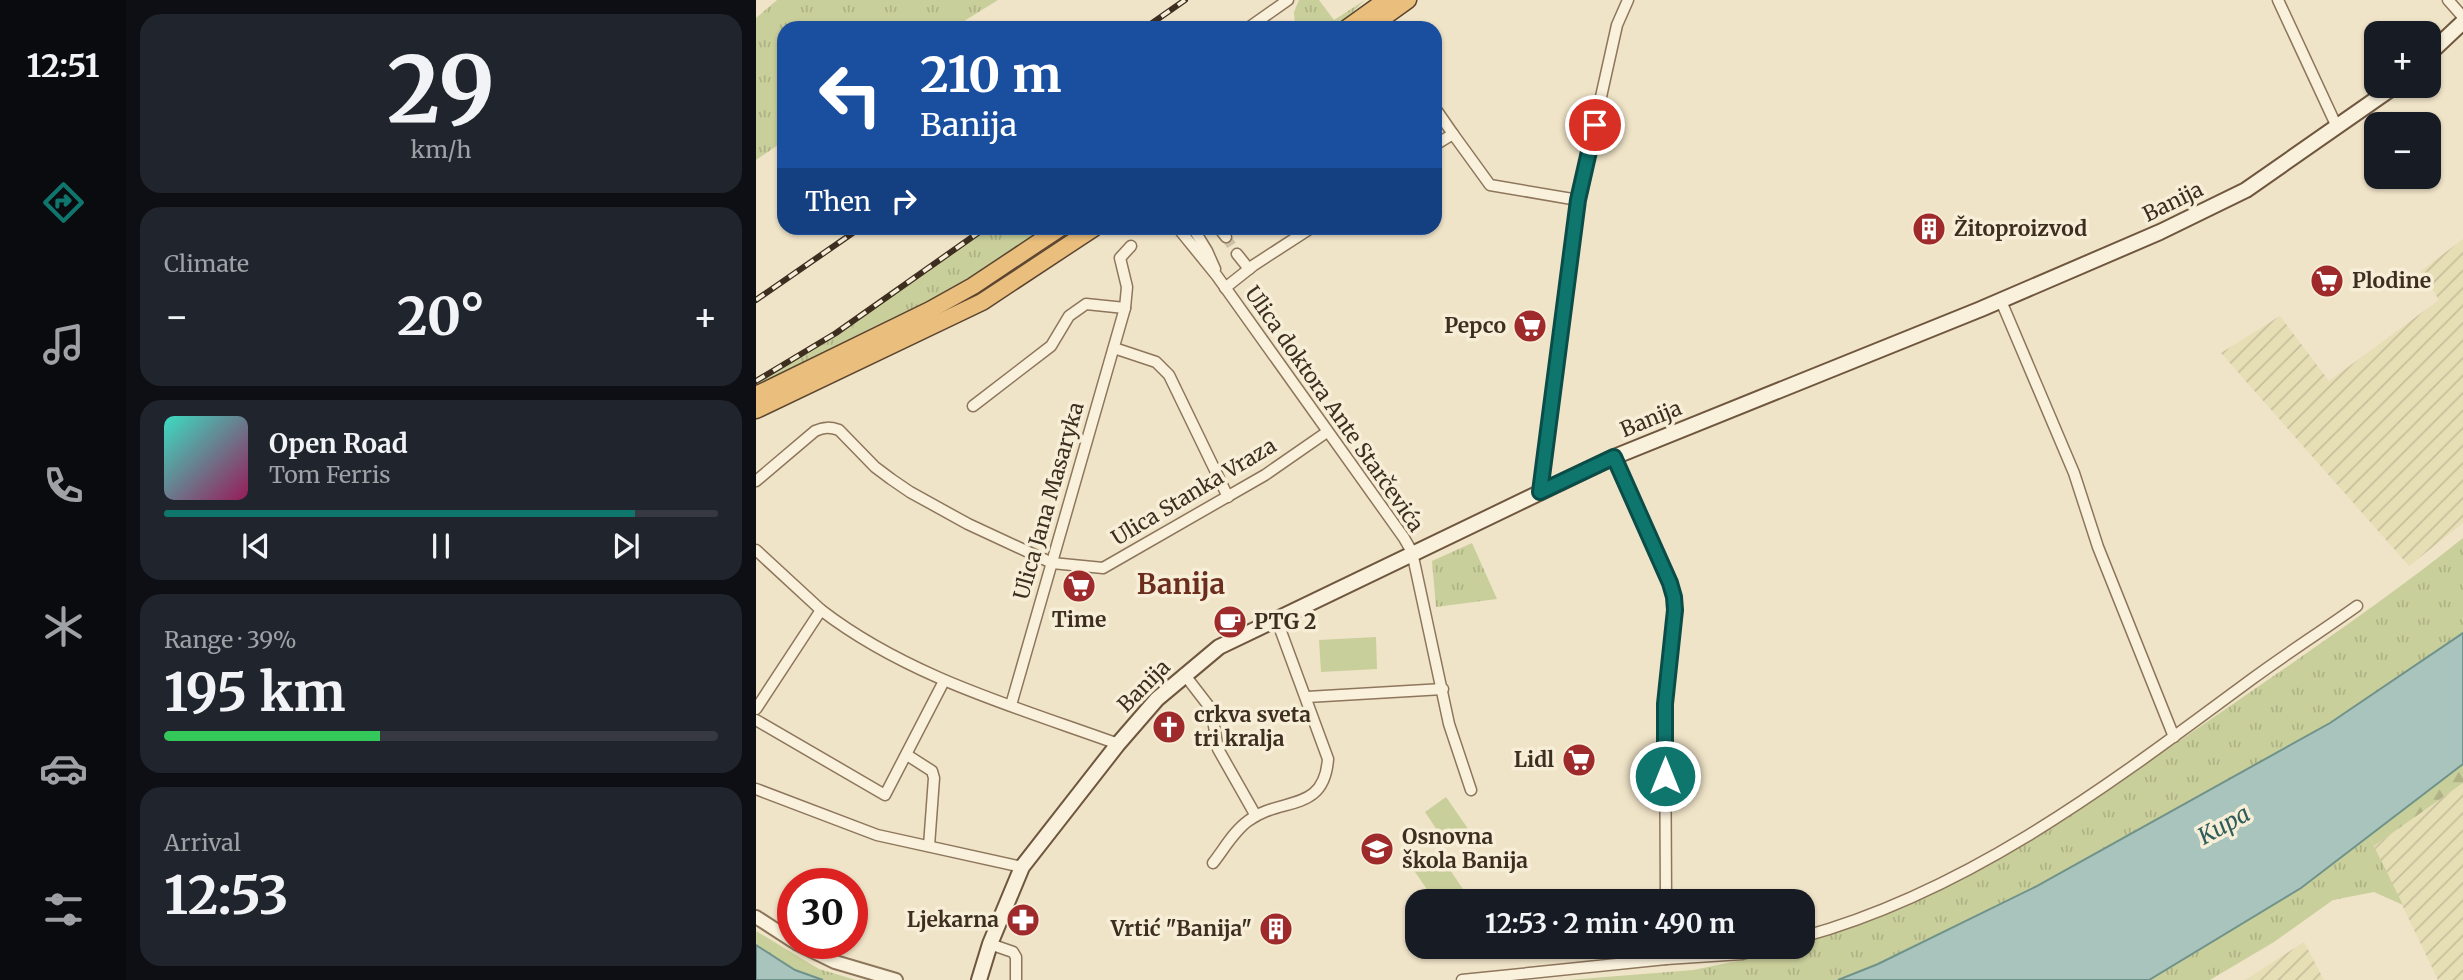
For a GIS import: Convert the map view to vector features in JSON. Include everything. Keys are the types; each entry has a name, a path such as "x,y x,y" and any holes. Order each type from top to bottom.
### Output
{"highway":[{"path":"1357,21 1386,0"},
{"path":"1379,21 1408,0"},
{"path":"756,396 930,310 1049,235"},
{"path":"756,410 982,302 1083,235"}],"main road":[{"path":"2441,43 2463,22"},
{"name":"Banija","path":"979,980 990,944 1022,867 1118,744 1157,699 1219,647 1614,457 2001,301 2160,232 2246,190 2378,98"}],"street":[{"path":"1258,21 1289,0"},
{"path":"1540,492 1578,200 1617,25 1628,0"},
{"path":"2278,0 2337,127"},
{"path":"2448,0 2463,17"},
{"path":"1442,118 1490,185 1578,200"},
{"path":"1442,141 1453,134"},
{"name":"Ulica doktora Ante Starčevića","path":"1184,235 1217,276 1412,552 1449,724 1471,790"},
{"name":"Ulica doktora Ante Starčevića","path":"1198,235 1208,251 1217,276"},
{"path":"1225,288 1300,235"},
{"name":"Ulica Jana Masaryka","path":"1011,705 1125,308 1126,287 1120,258 1131,246"},
{"path":"1237,254 1249,269"},
{"path":"2001,301 2074,473 2098,547 2174,737"},
{"path":"973,406 1051,346 1069,316 1086,304 1125,308"},
{"path":"1114,348 1156,362 1169,375 1228,497"},
{"name":"Ulica Stanka Vraza","path":"756,481 815,431 832,428 849,439 875,467 910,492 968,524 1052,563 1103,568 1265,475 1327,432"},
{"path":"1614,457 1674,597 1665,704 1666,889"},
{"path":"756,550 844,628 903,662 944,681 1118,744"},
{"path":"1815,933 1846,925 1959,875 2051,822 2357,606"},
{"path":"756,709 821,610"},
{"path":"1213,863 1243,825 1256,816 1310,797 1321,789 1327,775 1328,759 1276,618"},
{"path":"1184,674 1211,709 1218,749 1256,816"},
{"path":"756,720 886,794 944,681"},
{"path":"1307,697 1443,689"},
{"path":"907,755 932,771 934,778 929,846"},
{"path":"756,789 877,835 1022,867"},
{"path":"756,916 777,930"},
{"path":"990,944 1013,952 1016,957 1016,980"},
{"path":"829,959 896,980"},
{"path":"1462,980 1667,959"}],"shaded area":[{"path":"2463,239 2463,523 2409,566 2221,353 2280,316 2329,381 2439,300 2421,271"},
{"path":"2463,783 2463,980 2438,980 2374,846"},
{"path":"2304,942 2324,980 2245,980"}],"green space":[{"path":"777,0 998,0 964,21 777,21 777,146 756,160 756,18"},
{"path":"1299,0 1319,0 1334,20 1365,0 1343,21 1295,21 1294,12"},
{"path":"979,235 1039,235 943,295 756,388 756,383 859,321"},
{"path":"2463,538 2463,633 2330,723 2035,887 1878,964 1838,980 1568,980 1693,970 1746,959 1815,959 1815,939 1913,901 1965,875 2067,816 2402,585"},
{"path":"1472,543 1497,599 1436,607 1432,561"},
{"path":"1376,637 1377,669 1321,672 1319,640"},
{"path":"2463,764 2463,783 2374,846 2369,836"},
{"path":"1446,797 1471,833 1449,848 1425,812"},
{"path":"2369,836 2403,905 2374,892 2333,900 2274,942 2210,980 2149,980 2300,888"},
{"path":"1438,852 1463,889 1427,889 1413,869"},
{"path":"756,931 777,944 777,958 756,945"},
{"path":"778,959 802,959 819,969 856,980 823,980 795,970"}],"water":[{"name":"Kupa","path":"2463,633 2463,764 2301,888 2149,980 1838,980 1878,964 2035,887 2330,723"},
{"path":"756,945 795,970 823,980 756,980"}],"tunnel":[{"path":"1226,237 1237,254"}],"railway":[{"path":"1155,21 1185,0"},
{"path":"756,300 850,235"},
{"path":"756,381 836,333 975,235"}],"place":[{"name":"Žitoproizvod","path":"1929,229"},
{"name":"Plodine","path":"2327,281"},
{"name":"Pepco","path":"1530,326"},
{"name":"Time","path":"1079,586"},
{"name":"PTG 2","path":"1230,622"},
{"name":"crkva sveta tri kralja","path":"1169,727"},
{"name":"Lidl","path":"1579,760"},
{"name":"Osnovna škola Banija","path":"1377,849"},
{"name":"Ljekarna","path":"1023,920"},
{"name":"Vrtić \"Banija\"","path":"1276,929"}],"district":[{"name":"Banija","path":"1181,584"}],"route":[{"path":"1595,125 1578,200 1540,492 1614,457 1670,583 1675,610 1665,704 1665,776"}]}
